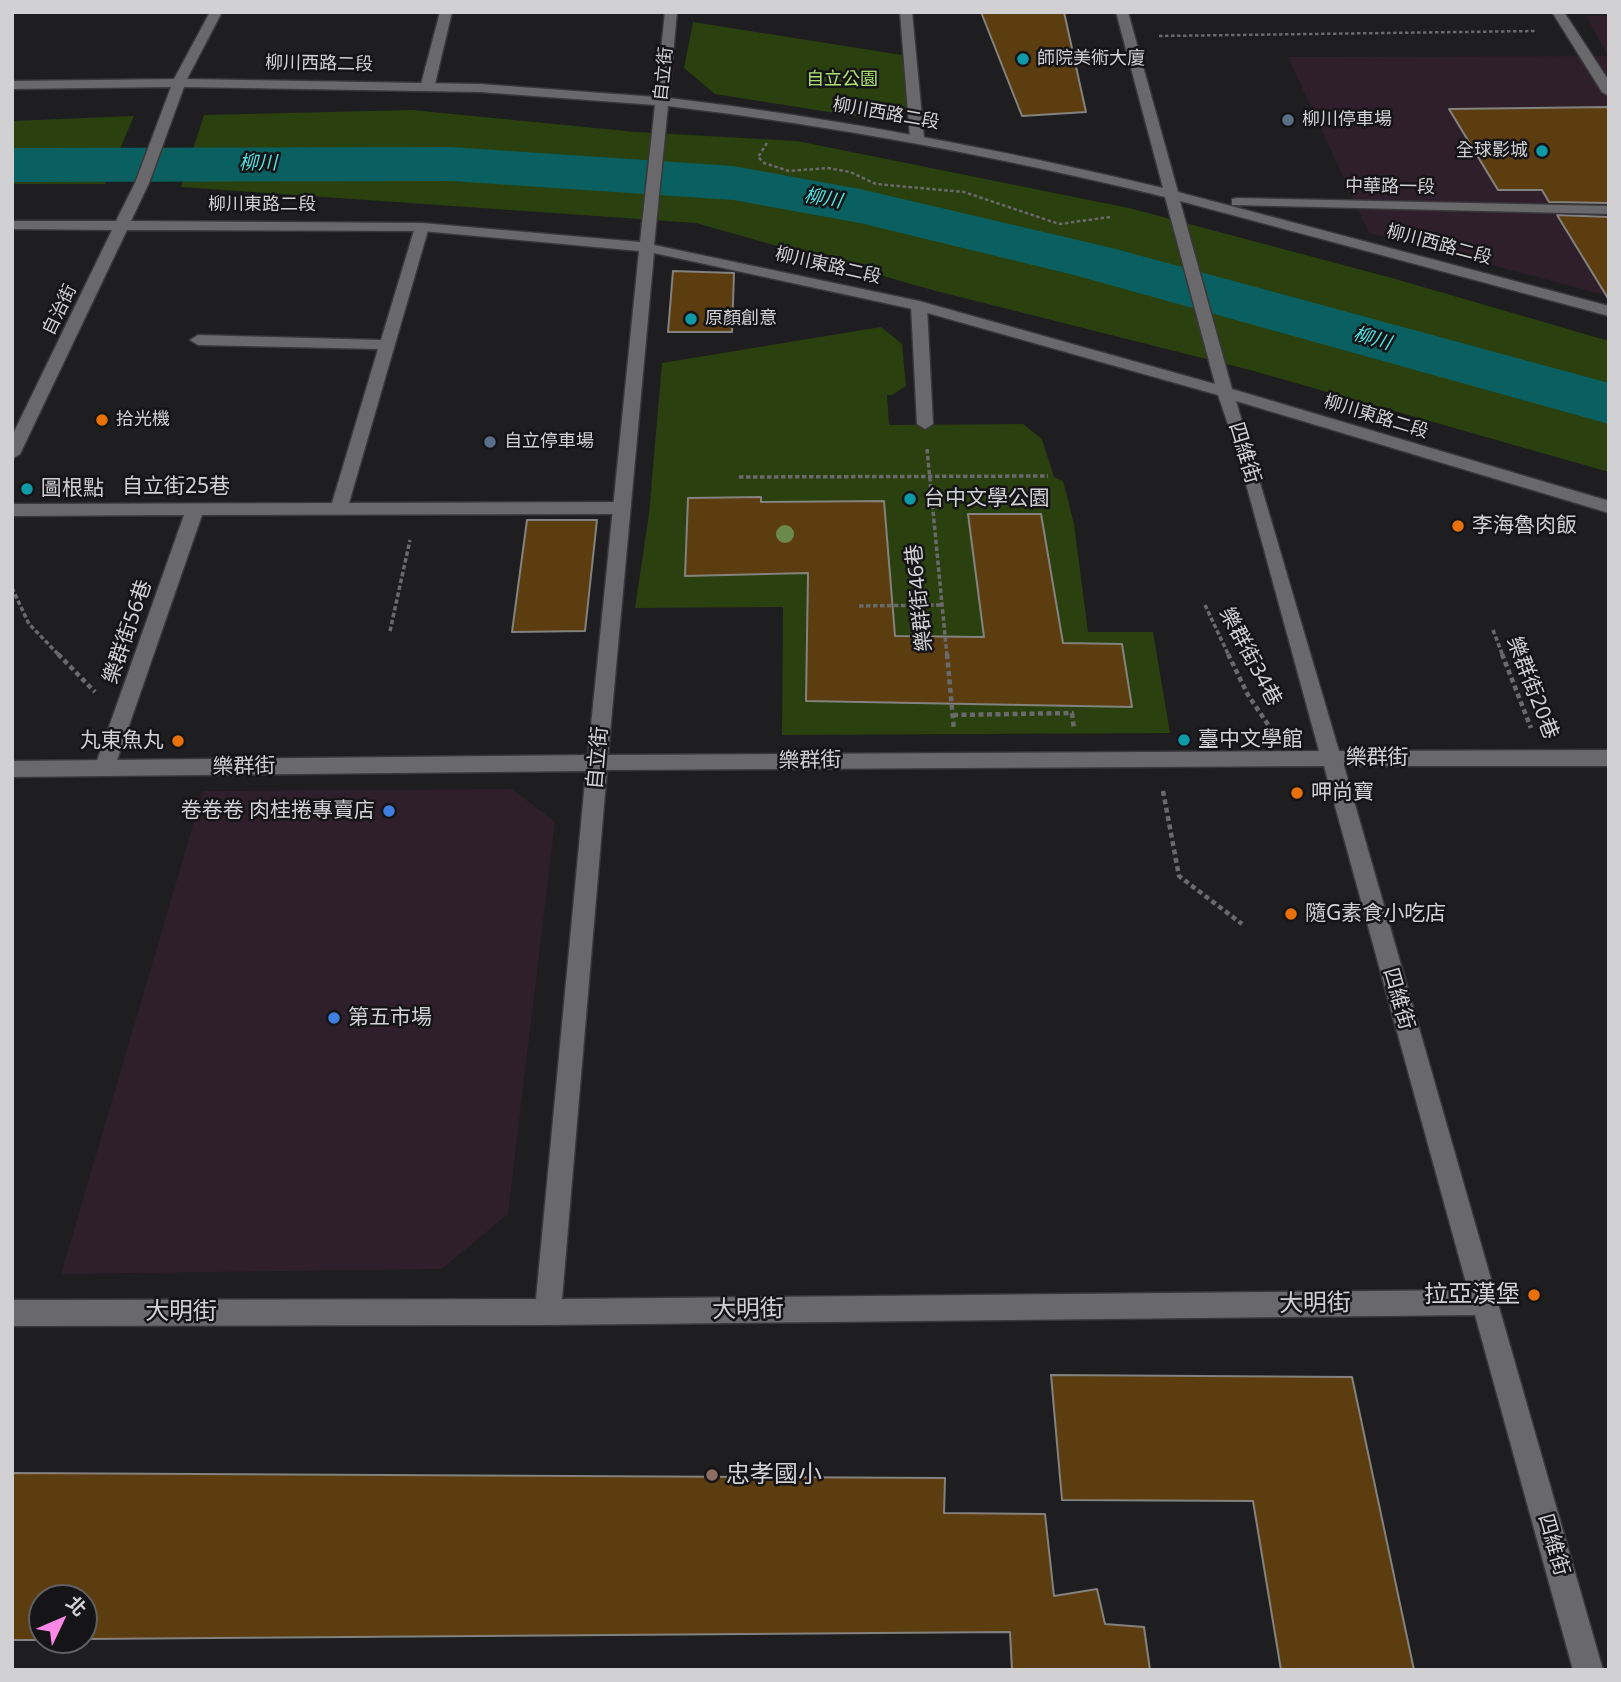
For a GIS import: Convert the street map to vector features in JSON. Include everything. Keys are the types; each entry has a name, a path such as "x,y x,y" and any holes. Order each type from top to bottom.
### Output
{"street":[{"path":"179,82 216,12"},
{"path":"428,84 446,12"},
{"name":"自立街","path":"548,1312 620,508 671,12"},
{"path":"906,12 917,138"},
{"path":"1122,12 1172,194"},
{"path":"1558,12 1607,86"},
{"name":"柳川西路二段","path":"12,85 179,82 428,84 661,101 917,138 1172,194 1609,311"},
{"name":"自治街","path":"12,454 142,183 179,82"},
{"name":"中華路一段","path":"1172,194 1274,204 1609,210"},
{"name":"四維街","path":"1172,194 1225,392 1245,451 1588,1670"},
{"name":"柳川東路二段","path":"12,225 422,227 645,247 919,306 1225,392 1609,507"},
{"path":"339,509 422,227"},
{"path":"919,306 925,424"},
{"path":"198,340 387,345"},
{"name":"自立街25巷","path":"12,510 620,508"},
{"name":"樂群街56巷","path":"104,769 195,509"},
{"name":"樂群街","path":"12,769 1078,758 1609,758"},
{"name":"大明街","path":"12,1312 548,1312 1485,1302"}],"path":[{"path":"1130,36 1570,31"},
{"path":"758,157 764,163 789,171 828,168 850,172 876,184 964,192 1059,224 1110,217"},
{"name":"樂群街46巷","path":"925,424 957,759"},
{"path":"739,477 1048,476"},
{"path":"390,631 416,509"},
{"path":"12,588 29,624 82,681 123,714"},
{"path":"859,606 942,605"},
{"name":"樂群街34巷","path":"1205,605 1248,695 1292,758"},
{"name":"樂群街20巷","path":"1493,630 1543,758"},
{"path":"953,715 1072,713 1078,758"},
{"path":"1156,759 1179,876 1242,924"}],"shaded area":[{"path":"1586,16 1609,16 1609,296 1369,233 1288,57 1608,56"},
{"name":"第五市場","path":"512,789 555,822 508,1214 442,1269 61,1274 203,791"}],"green space":[{"name":"自立公園","path":"693,22 902,55 908,111 892,122 715,94 684,68"},
{"path":"412,110 636,132 797,141 1129,208 1392,278 1609,341 1609,472 1250,370 936,291 696,223 181,187 204,115"},
{"path":"134,116 105,184 12,184 12,121"},
{"name":"台中文學公園","path":"881,327 902,344 906,386 892,395 887,395 889,425 1023,424 1042,439 1054,477 1063,481 1074,524 1088,632 1153,632 1170,733 782,735 783,607 635,608 649,514 662,363"}],"building":[{"name":"師院美術大廈","path":"981,12 1064,12 1086,112 1022,116"},
{"name":"全球影城","path":"1609,107 1609,203 1549,202 1542,190 1498,190 1449,109"},
{"path":"1557,215 1609,217 1609,300"},
{"path":"673,271 734,273 732,332 668,332"},
{"path":"761,497 761,502 884,501 895,636 984,637 968,514 1041,514 1063,643 1122,644 1132,707 806,701 808,573 685,576 688,498"},
{"path":"527,520 597,520 585,631 512,632"},
{"path":"1051,1375 1352,1377 1414,1670 1281,1670 1253,1501 1062,1500"},
{"path":"12,1473 945,1478 944,1513 1045,1514 1054,1596 1097,1589 1105,1624 1144,1627 1150,1670 1012,1670 1010,1632 98,1639 98,1584 28,1584 28,1640 12,1640"}],"waterway":[{"name":"柳川","path":"12,165 451,164 733,183 860,206 1091,261 1609,404"}],"place":[{"name":"師院美術大廈","path":"1023,59"},
{"name":"柳川停車場","path":"1288,120"},
{"name":"全球影城","path":"1542,151"},
{"name":"原顏創意","path":"691,319"},
{"name":"拾光機","path":"102,420"},
{"name":"自立停車場","path":"490,442"},
{"name":"圖根點","path":"27,489"},
{"name":"台中文學公園","path":"910,499"},
{"name":"李海魯肉飯","path":"1458,526"},
{"name":"臺中文學館","path":"1184,740"},
{"name":"丸東魚丸","path":"178,741"},
{"name":"呷尚寶","path":"1297,793"},
{"name":"卷卷卷 肉桂捲專賣店","path":"389,811"},
{"name":"隨G素食小吃店","path":"1291,914"},
{"name":"第五市場","path":"334,1018"},
{"name":"拉亞漢堡","path":"1534,1295"},
{"name":"忠孝國小","path":"712,1475"}]}
